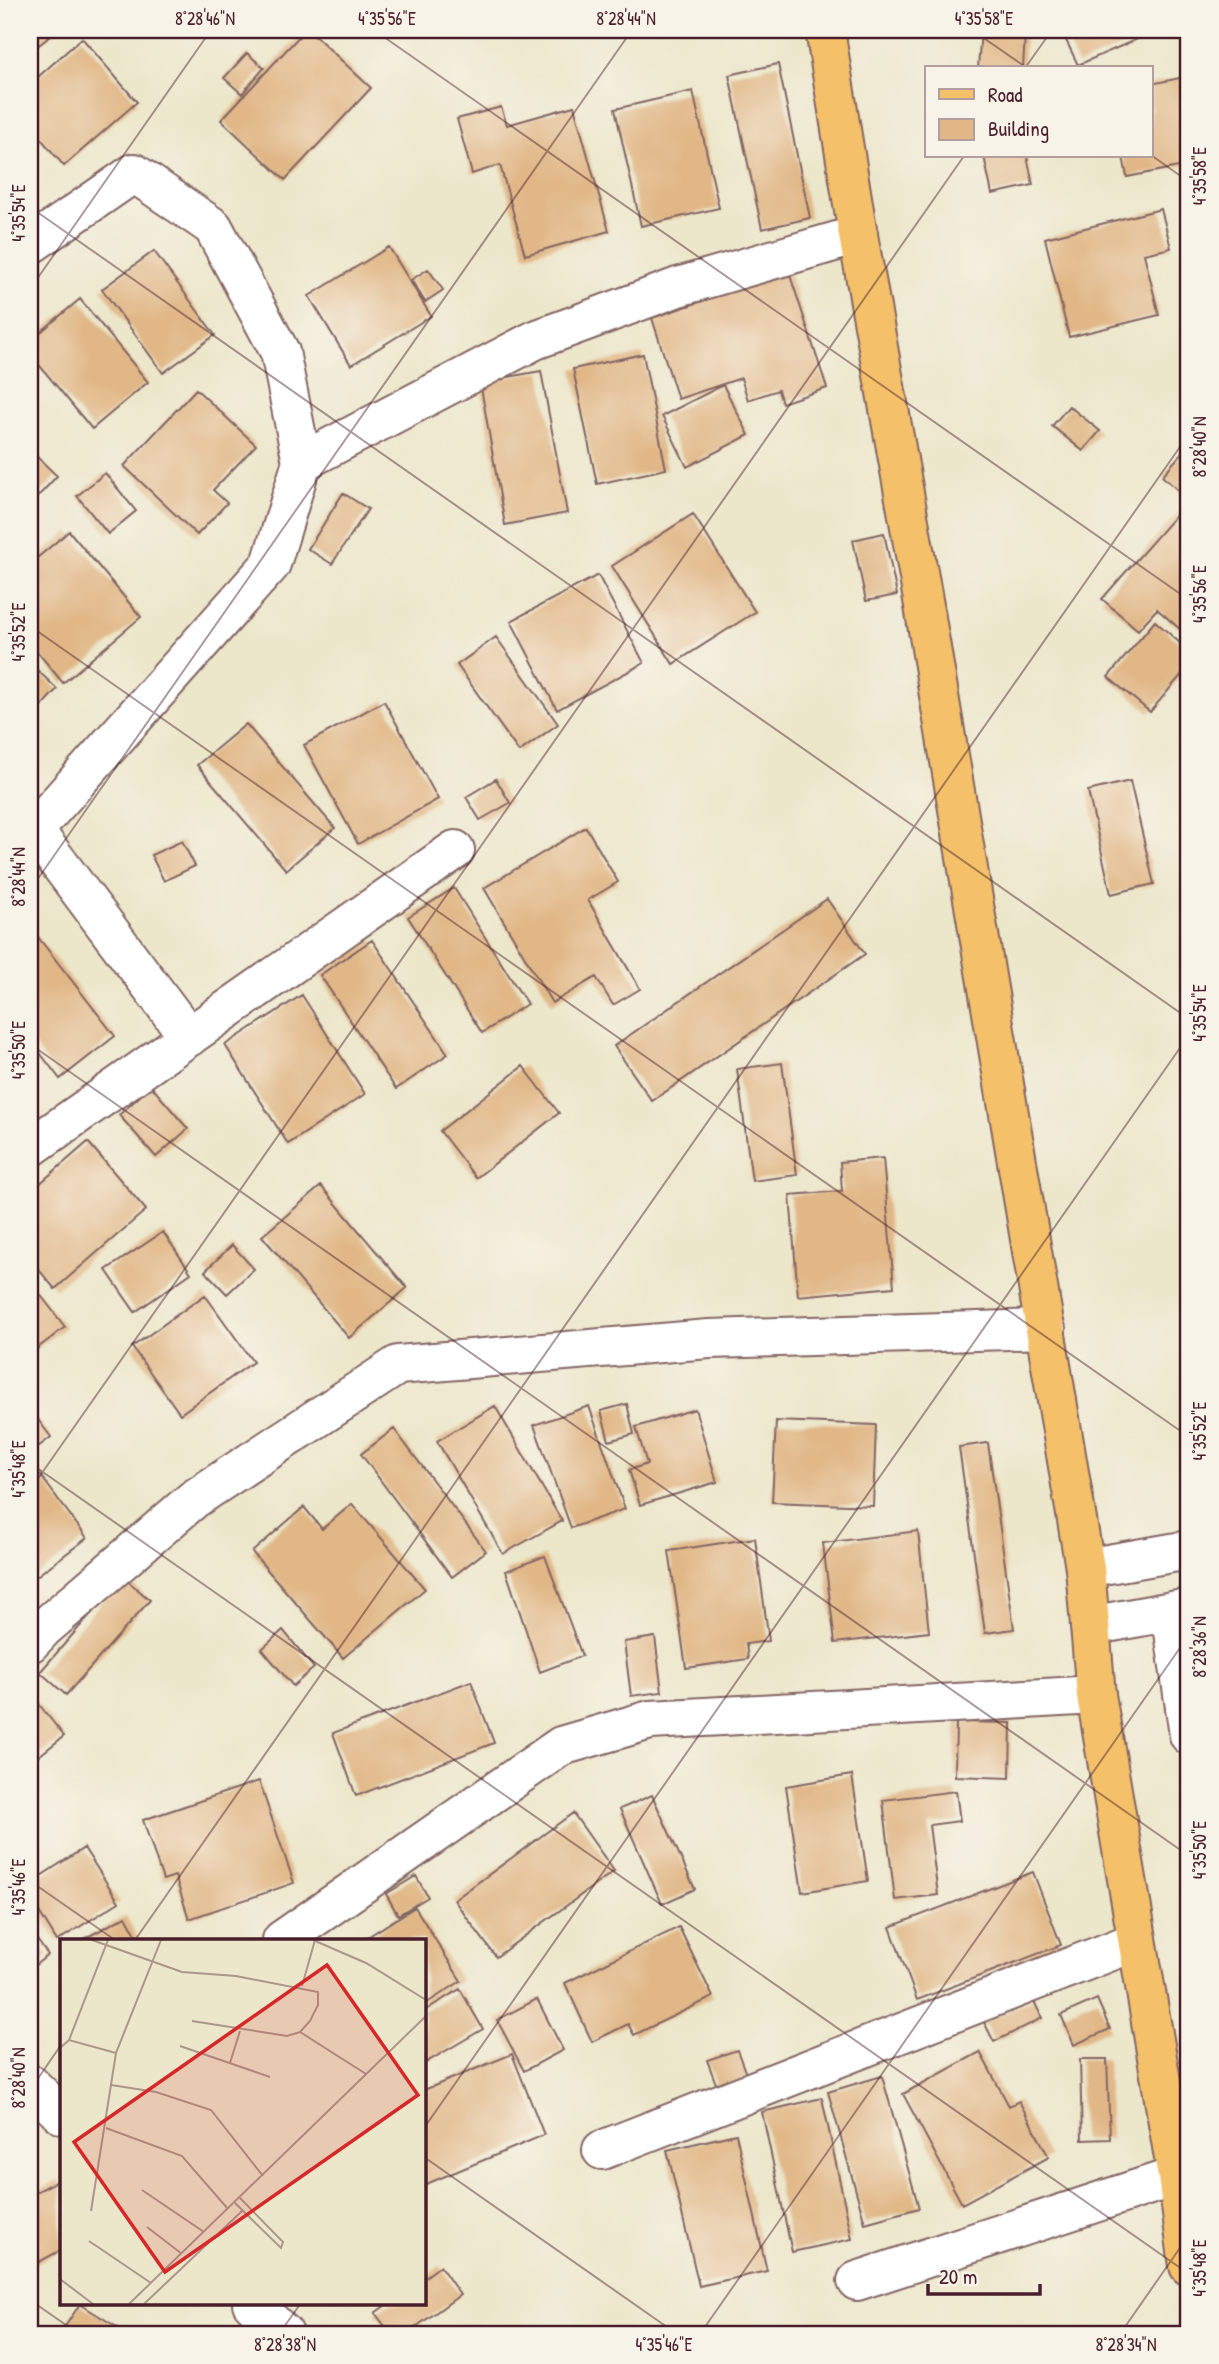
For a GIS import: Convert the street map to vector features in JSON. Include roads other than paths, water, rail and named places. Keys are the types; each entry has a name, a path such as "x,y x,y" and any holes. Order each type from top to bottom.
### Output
{"main road":[{"path":"825,30 1046,1329 1085,1569 1096,1695 1177,2176 1189,2266"}],"street":[{"path":"30,245 134,173 213,227 280,352 302,462 271,564 32,832 189,1037"},
{"path":"302,462 535,340 678,287 858,235"},
{"path":"30,1148 455,850"},
{"path":"30,1643 194,1499 398,1365 709,1339 1046,1329"},
{"path":"1085,1569 1189,1550"},
{"path":"1090,1626 1180,1610 1189,1735"},
{"path":"285,1939 561,1746 650,1720 1096,1695"},
{"path":"601,2150 1137,1941"},
{"path":"857,2281 1177,2176"},
{"path":"253,2304 284,2334"}]}
